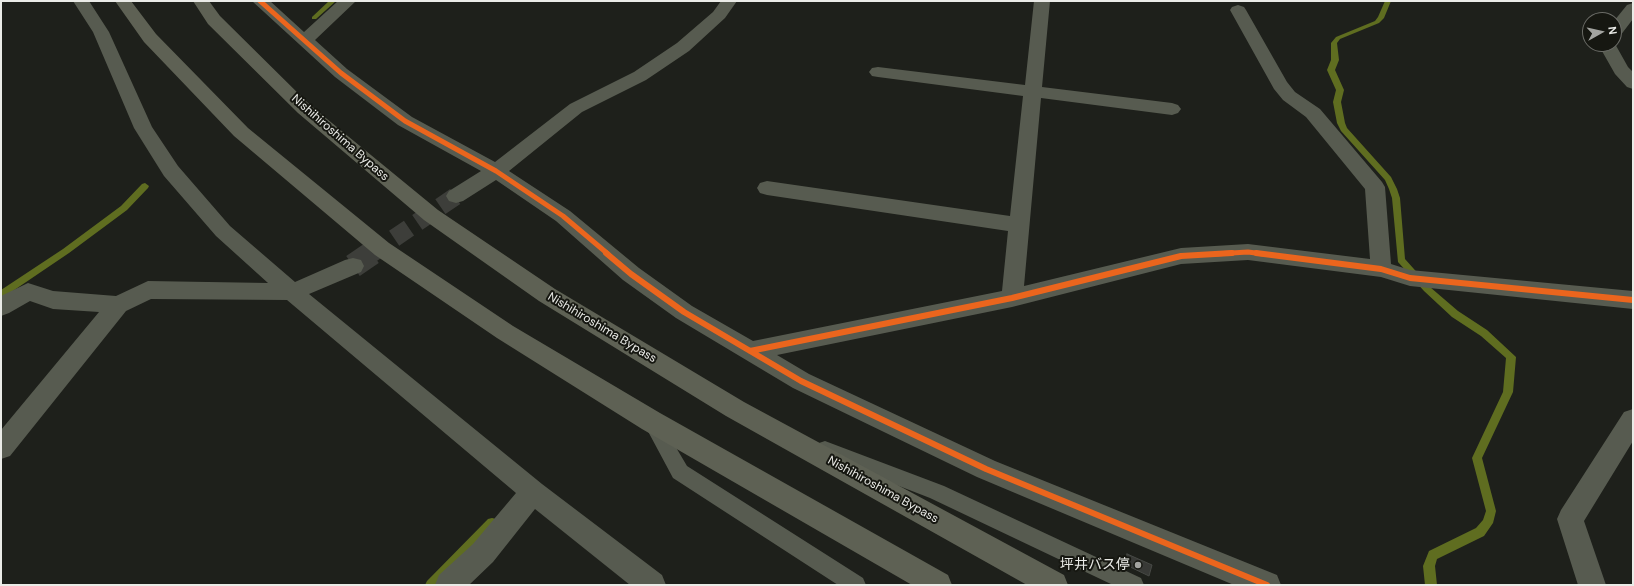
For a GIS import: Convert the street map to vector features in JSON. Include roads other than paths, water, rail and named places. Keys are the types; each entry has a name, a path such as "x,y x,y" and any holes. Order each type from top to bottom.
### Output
{"highway":[{"path":"123,1 150,38 241,132 382,249 505,332 651,421 938,585"},
{"name":"Nishihiroshima Bypass","path":"201,1 214,20 304,109 431,215 547,295 735,409 1054,585"}],"street":[{"path":"81,1 101,32 143,128 171,171 223,231 292,292 533,492 652,585"},
{"path":"260,1 341,73 405,121 496,171 563,216 631,274 684,312 750,351 801,380 986,469 1267,585"},
{"path":"304,41 348,1"},
{"path":"456,196 496,171 576,108 640,76 683,47 719,15 729,1"},
{"path":"1012,298 1042,1"},
{"path":"1622,17 1628,6"},
{"path":"1238,10 1280,85 1289,96 1313,113 1375,187 1381,270"},
{"path":"1611,52 1621,70 1633,83"},
{"path":"878,72 1032,90 1172,109"},
{"path":"767,188 1019,225"},
{"path":"750,351 1012,298 1189,256 1248,252 1381,270 1410,278 1633,300"},
{"path":"1,448 118,305 148,290 292,292 353,266"},
{"path":"1,307 28,292 53,300 118,305"},
{"path":"1592,585 1570,519 1633,420"},
{"path":"449,585 483,552 533,492"}],"lane":[{"path":"651,421 680,472 856,585"},
{"path":"764,425 937,492 1134,585"}],"waterway":[{"path":"314,18 333,1"},
{"path":"1388,1 1381,18 1377,22 1338,38 1334,43 1335,60 1331,70 1340,90 1337,102 1341,123 1344,129 1388,179 1393,189 1396,198 1401,260 1427,289 1455,314 1484,333 1511,357 1508,392 1477,458 1491,511 1488,523 1480,532 1433,555 1429,566 1431,585"},
{"path":"1,295 66,251 124,208 145,186"},
{"path":"431,585 492,523"}],"tunnel":[{"path":"371,254 456,196"},
{"path":"353,266 372,253"}],"place":[{"name":"坪井バス停","path":"1138,565"}]}
